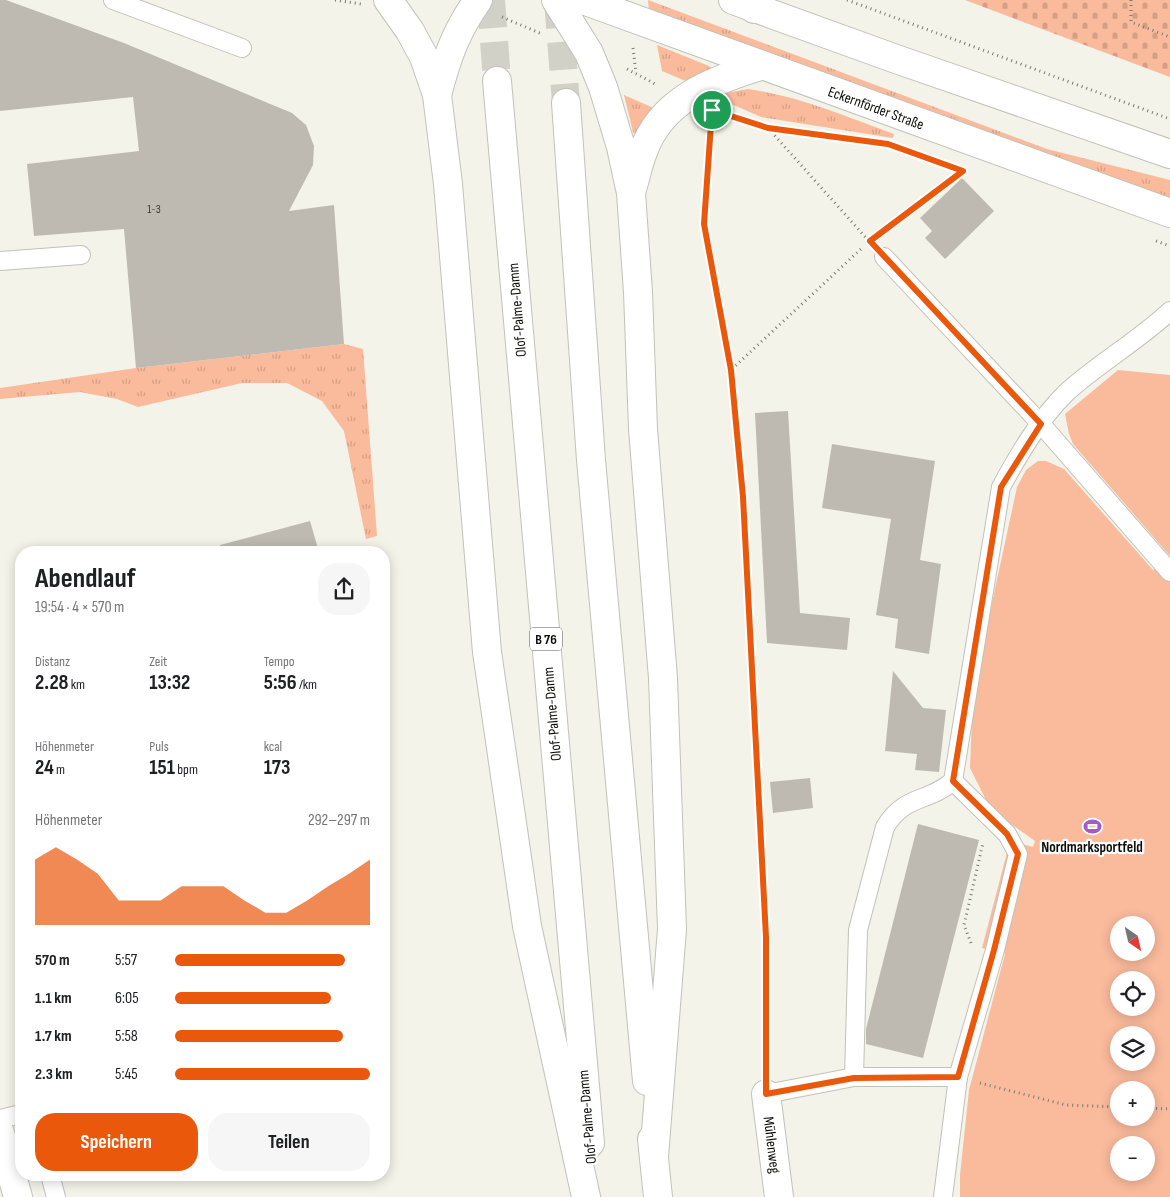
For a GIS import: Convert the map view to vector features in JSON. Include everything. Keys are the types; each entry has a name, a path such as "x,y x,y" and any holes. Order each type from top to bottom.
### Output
{"main road":[{"path":"388,0 410,31 424,58 437,95 448,184 487,652 527,926 586,1197"},
{"path":"556,0 589,53 612,113 631,193 638,292 643,429 663,678 672,929 654,1157"},
{"name":"Eckernförder Straße","path":"582,0 1170,213"},
{"path":"437,95 448,52 476,3"},
{"path":"743,3 1170,154"},
{"path":"631,193 643,151 662,117 684,97 714,81 760,66"},
{"name":"Olof-Palme-Damm","path":"497,82 594,1197"},
{"path":"566,103 591,460 658,1197"},
{"name":"Mühlenweg","path":"766,1094 779,1197"},
{"path":"0,1133 18,1197"}],"lane":[{"path":"113,0 242,48"},
{"path":"0,261 81,255"},
{"path":"884,257 1041,424 1170,572"},
{"path":"854,1078 858,930 886,827 899,809 909,802 936,793 953,781 1001,487 1041,424 1067,393 1170,311"},
{"path":"943,1197 958,1077 987,978 1018,854 1007,834 953,781"},
{"path":"766,1094 854,1078 958,1077"},
{"path":"0,1119 15,1115"},
{"path":"52,1181 56,1197"}],"path":[{"path":"847,0 1170,119"},
{"path":"1131,0 1131,22 1170,37"},
{"path":"476,3 544,35"},
{"path":"589,53 684,97"},
{"path":"766,1094 766,937 743,497 731,370 704,224 712,110 768,128 888,144 972,174"},
{"path":"768,128 884,257"},
{"path":"731,370 870,241 963,171"},
{"path":"1152,240 1170,246"},
{"path":"987,978 964,925 990,817"},
{"path":"958,1077 1066,1105 1110,1107"},
{"path":"1155,1109 1170,1110"}],"green space":[{"path":"648,0 1047,149 1170,180 1170,200 649,11"},
{"path":"965,0 1170,0 1170,77"},
{"path":"657,45 709,66 714,70 688,82 662,71"},
{"path":"748,89 767,92 822,108 894,134 893,138 761,117 720,99 720,94"},
{"path":"624,95 656,109 637,136 633,132"},
{"path":"344,344 363,349 377,536 366,539 344,431 322,401 287,383 242,383 138,407 117,399 80,392 0,399 0,388 136,368"},
{"path":"1118,370 1170,375 1170,556 1073,444 1065,414"},
{"name":"Nordmarksportfeld","path":"1038,461 1046,461 1064,469 1153,570 1170,556 1170,1197 960,1197 960,1175 969,1090 1005,954 982,948 1010,841 1033,847 1035,841 991,810 970,768 973,691 1017,487 1026,470"}],"building":[{"path":"0,0 6,0 124,43 292,113 306,125 314,146 313,165 289,211 334,205 344,344 136,368 124,229 34,236 27,164 139,151 133,97 0,111"},
{"path":"962,178 994,211 945,259 925,238 932,231 920,218"},
{"path":"788,411 800,613 850,618 847,650 767,643 755,413"},
{"path":"832,444 935,461 920,560 941,564 929,654 895,648 898,619 876,615 891,519 822,508"},
{"path":"310,521 317,546 220,546"},
{"path":"893,671 923,708 946,710 939,772 915,770 917,754 885,751"},
{"path":"810,778 813,808 773,813 770,782"},
{"path":"918,824 979,840 923,1058 866,1044 866,1029"}],"tunnel":[{"path":"491,0 497,81"},
{"path":"558,0 566,103"}],"place":[{"name":"Nordmarksportfeld","path":"1092,826"}],"route":[{"path":"712,110 768,128 888,144 963,171 870,241 1041,424 1001,487 953,781 1007,834 1018,854 994,950 958,1077 854,1078 766,1094 766,937 743,497 731,370 704,224 712,110"}]}
